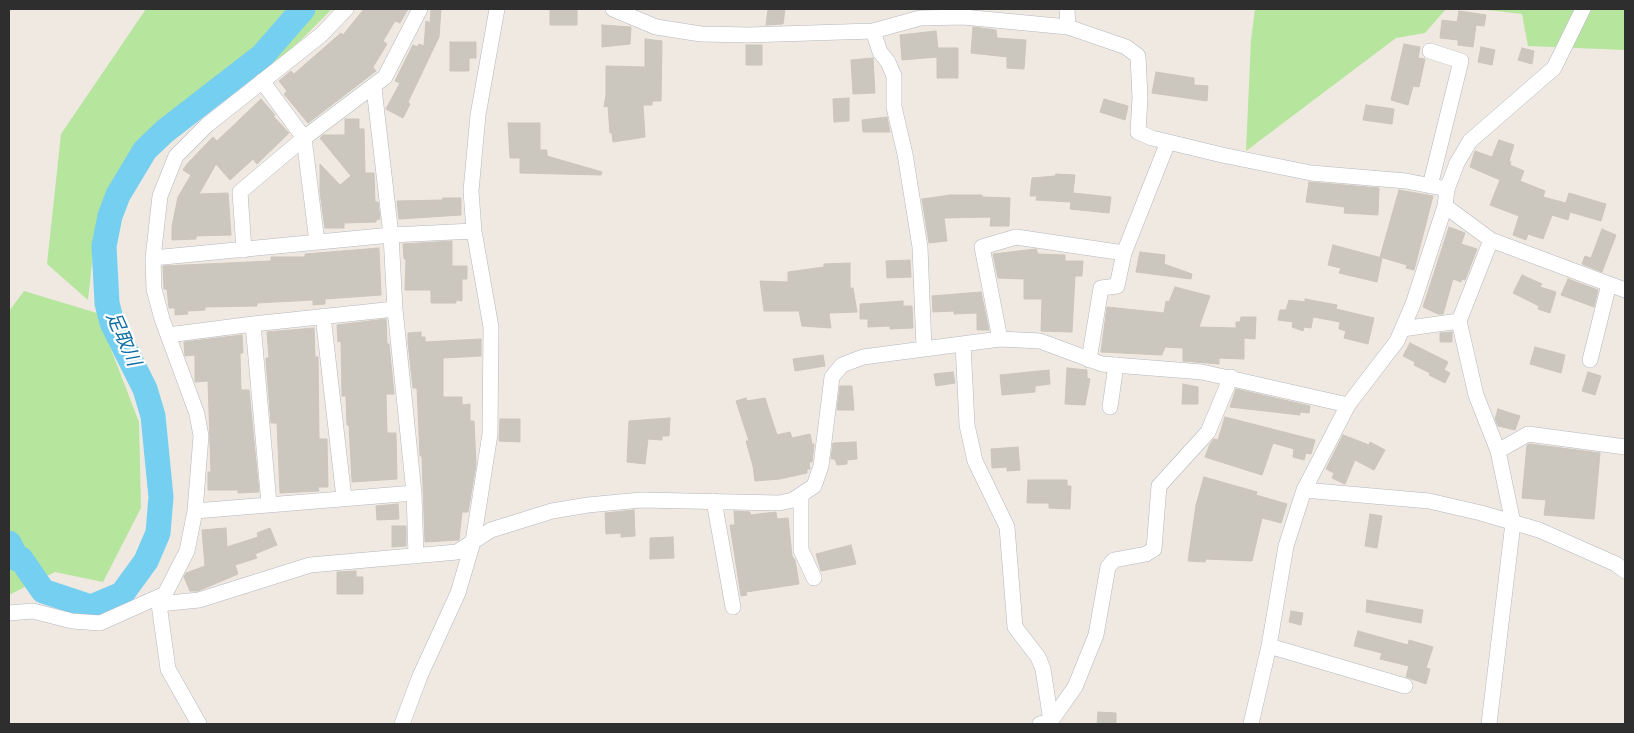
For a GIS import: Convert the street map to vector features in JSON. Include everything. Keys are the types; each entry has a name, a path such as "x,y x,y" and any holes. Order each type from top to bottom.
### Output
{"street":[{"path":"199,724 168,668 162,599 187,551 195,511 200,436 197,414 168,335 154,289 153,258 160,196 176,156 207,125 321,34 346,9"},
{"path":"244,250 240,192 304,138 374,88 385,77 420,9"},
{"path":"402,724 420,676 458,593 473,542 490,434 491,327 474,231 471,191 477,125 497,9"},
{"path":"613,9 656,27 701,34 748,36 873,31 920,18 963,16 1068,27 1126,47 1138,56 1140,98 1138,132 1168,142 1311,174 1406,181 1447,189"},
{"path":"1067,9 1068,27"},
{"path":"1251,724 1269,646 1286,546 1304,490 1348,405 1397,341 1413,304 1446,206 1447,189 1457,162 1470,141 1554,68 1584,9"},
{"path":"873,31 880,52 888,62 894,76 894,107 920,247 924,348"},
{"path":"1430,51 1461,61 1430,186"},
{"path":"262,81 304,138 317,242"},
{"path":"374,88 391,235 395,309 414,493 416,556"},
{"path":"1089,360 1101,288 1118,286 1124,253 1168,142"},
{"path":"1446,206 1491,240 1625,290"},
{"path":"153,258 391,235 474,231"},
{"path":"1000,338 982,247 1016,236 1124,253"},
{"path":"1489,724 1513,522 1498,451 1476,394 1459,320 1491,240"},
{"path":"1590,360 1609,284"},
{"path":"168,335 395,309"},
{"path":"323,316 344,498"},
{"path":"1402,329 1459,320"},
{"path":"253,324 269,504"},
{"path":"9,613 33,611 72,621 100,623 162,599 199,600 310,565 457,552 491,530 552,511 588,505 641,500 779,503 801,496 814,486 821,466 832,377 842,365 862,357 1000,338 1040,341 1102,364 1202,372 1231,377 1348,405"},
{"path":"963,344 967,425 975,461 1008,527 1015,627 1038,657 1043,669 1046,723"},
{"path":"1110,407 1116,365"},
{"path":"1046,723 1075,687 1096,635 1108,567 1114,560 1146,554 1154,549 1159,486 1208,432 1231,377"},
{"path":"1498,451 1528,434 1625,446"},
{"path":"1304,490 1429,501 1513,522 1539,530 1616,564 1625,571"},
{"path":"195,511 414,493"},
{"path":"801,496 801,550 814,578"},
{"path":"714,501 733,607"},
{"path":"1269,646 1405,686"}],"green space":[{"path":"146,9 332,9 301,40 246,87 138,139 96,225 88,300 47,264 61,134"},
{"path":"1255,9 1446,9 1425,33 1396,38 1246,151 1251,40"},
{"path":"1479,9 1625,9 1625,50 1528,46 1522,14"},
{"path":"24,291 97,313 139,422 141,508 103,582 55,572 9,595 9,311"}],"building":[{"path":"364,9 408,9 400,23 395,21 383,41 387,44 373,67 376,71 308,123 284,94 287,91 279,81 291,71 294,74 341,33 343,35"},
{"path":"431,9 441,9 439,37 408,102 410,104 403,118 386,109 400,83 395,81 413,45 417,47 419,44 424,46 426,21 430,23"},
{"path":"550,9 577,9 577,25 550,25"},
{"path":"768,9 785,9 783,24 766,25"},
{"path":"1459,11 1486,15 1484,26 1476,25 1473,47 1458,45 1458,40 1440,38 1442,20 1457,22"},
{"path":"602,25 631,27 630,44 602,47"},
{"path":"973,27 996,30 997,38 1026,40 1024,69 1007,68 1007,57 971,53"},
{"path":"936,31 938,48 958,48 958,78 937,78 937,57 902,60 900,35"},
{"path":"645,39 662,41 661,101 652,101 652,105 643,105 645,137 613,142 612,133 610,133 608,106 604,107 606,66 645,67"},
{"path":"450,42 476,42 476,58 469,58 469,71 450,71"},
{"path":"1404,44 1420,47 1418,58 1425,59 1419,87 1413,86 1408,105 1391,100"},
{"path":"746,45 762,45 762,65 746,65"},
{"path":"1481,47 1495,50 1492,65 1478,62"},
{"path":"1522,48 1534,51 1532,64 1518,60"},
{"path":"873,58 875,93 853,94 851,60"},
{"path":"1156,72 1194,78 1194,85 1208,86 1207,101 1152,93"},
{"path":"849,98 849,121 834,122 833,99"},
{"path":"261,99 275,115 273,116 289,133 257,164 253,159 230,180 216,164 199,194 228,193 231,235 196,236 196,239 172,240 172,226 178,197 191,175 183,170 213,137 217,141"},
{"path":"1104,99 1128,106 1125,120 1100,112"},
{"path":"1366,105 1394,109 1392,124 1363,120"},
{"path":"887,117 890,132 863,132 862,120"},
{"path":"345,119 359,119 359,129 364,129 365,173 374,173 375,202 378,202 380,219 376,220 376,222 344,223 344,228 325,228 320,192 320,164 340,185 351,176 320,138 323,135 345,135"},
{"path":"508,123 540,123 540,150 547,150 547,156 602,172 601,175 520,173 520,158 510,158"},
{"path":"1499,140 1514,145 1509,161 1511,162 1510,165 1524,171 1520,181 1545,191 1543,197 1566,203 1569,193 1606,204 1601,221 1570,212 1568,220 1552,215 1543,239 1528,234 1526,240 1513,235 1519,216 1490,205 1500,180 1470,167 1475,151 1492,157"},
{"path":"1056,174 1075,175 1073,193 1111,197 1109,213 1070,209 1071,202 1036,200 1037,196 1030,196 1032,178 1055,176"},
{"path":"1309,182 1379,188 1378,215 1344,213 1345,207 1306,202"},
{"path":"1399,190 1433,196 1414,270 1406,268 1407,265 1380,257"},
{"path":"951,195 982,195 982,197 1010,198 1009,226 990,226 991,217 944,218 947,241 929,243 922,199"},
{"path":"443,198 461,198 461,215 399,219 397,201 443,200"},
{"path":"1449,227 1465,233 1461,244 1477,249 1465,280 1462,279 1461,282 1453,279 1443,314 1438,314 1423,307"},
{"path":"1602,229 1616,235 1602,272 1582,264 1585,256 1591,258"},
{"path":"452,241 452,266 467,266 467,279 462,279 462,301 456,300 456,303 431,303 431,290 405,290 406,259 404,259 403,244"},
{"path":"1333,245 1382,258 1377,282 1339,273 1341,268 1328,265"},
{"path":"379,248 381,295 325,299 325,304 313,305 313,300 257,303 257,306 205,307 205,310 187,311 188,314 175,315 175,308 169,308 167,289 164,289 163,266 271,261 271,257 305,257 305,254"},
{"path":"1036,249 1038,254 1065,255 1065,261 1083,261 1082,276 1075,276 1072,332 1041,331 1042,299 1024,299 1024,279 998,278 993,254"},
{"path":"1140,252 1165,255 1164,264 1192,274 1191,279 1136,272"},
{"path":"910,260 911,277 887,278 886,261"},
{"path":"850,263 850,288 853,288 857,312 829,313 831,328 802,326 799,311 764,311 760,281 788,282 788,272 824,267 824,264"},
{"path":"1522,275 1542,284 1540,287 1556,292 1550,313 1538,309 1539,306 1513,293"},
{"path":"1568,279 1598,290 1594,307 1561,295"},
{"path":"1175,287 1210,296 1199,327 1236,328 1236,322 1240,322 1241,317 1256,317 1255,339 1244,338 1244,359 1219,358 1219,364 1183,361 1183,348 1165,347 1162,355 1101,352 1107,307 1164,313 1166,301 1169,302"},
{"path":"981,292 989,330 977,330 977,313 954,314 954,311 933,312 932,296"},
{"path":"1305,299 1337,305 1336,309 1374,318 1368,344 1344,338 1346,331 1339,329 1340,322 1313,317 1311,328 1304,327 1303,331 1292,327 1293,322 1278,320 1280,310 1286,310 1289,300 1305,302"},
{"path":"903,301 903,306 912,306 913,328 890,329 890,326 868,327 868,319 860,319 860,304"},
{"path":"386,319 387,344 389,344 394,394 386,394 387,433 396,433 397,479 352,482 346,396 342,396 341,341 338,342 337,325"},
{"path":"314,328 315,357 318,357 319,439 327,439 328,487 318,487 319,491 280,493 277,423 271,423 266,360 266,358 269,358 267,332"},
{"path":"421,332 421,337 425,337 425,342 481,339 481,356 443,358 443,397 462,397 462,405 470,404 470,421 474,421 476,465 468,512 462,512 459,540 425,542 417,388 413,388 408,342 408,333"},
{"path":"1452,332 1452,342 1440,342 1440,333"},
{"path":"242,335 243,353 240,353 241,390 249,390 259,492 238,493 238,490 208,490 208,472 211,472 208,381 195,382 195,355 185,356 184,342"},
{"path":"1410,343 1448,362 1444,370 1450,373 1445,383 1429,375 1430,373 1414,365 1415,362 1403,356"},
{"path":"1535,347 1565,355 1561,373 1530,364"},
{"path":"823,355 825,366 795,371 793,359"},
{"path":"1067,368 1087,370 1087,378 1090,379 1085,405 1065,404"},
{"path":"1049,370 1050,384 1035,386 1035,392 1002,395 1000,375"},
{"path":"953,372 955,383 936,386 934,374"},
{"path":"1588,372 1601,376 1595,395 1582,391"},
{"path":"1183,384 1198,387 1198,404 1182,404"},
{"path":"840,386 852,386 854,410 837,410"},
{"path":"1236,389 1310,406 1309,413 1300,412 1300,415 1230,407"},
{"path":"746,398 747,401 765,398 777,435 790,432 792,438 810,434 812,444 814,444 812,462 809,462 810,469 807,469 807,473 780,479 755,481 746,441 749,441 736,401"},
{"path":"1498,409 1520,416 1515,430 1498,426 1495,419"},
{"path":"1225,417 1315,440 1311,454 1306,453 1304,460 1293,457 1294,449 1273,443 1262,475 1205,457 1210,444 1214,439 1218,440"},
{"path":"670,418 669,436 662,436 662,440 648,439 645,464 627,462 629,421"},
{"path":"500,419 520,419 520,442 499,441"},
{"path":"1343,435 1369,445 1370,442 1385,450 1374,470 1355,460 1345,484 1332,478 1334,473 1326,469"},
{"path":"856,442 857,459 847,460 847,464 837,465 835,459 831,459 833,443"},
{"path":"1527,445 1600,453 1594,519 1544,515 1546,500 1522,498"},
{"path":"1018,447 1020,470 1007,471 1007,467 992,468 991,449"},
{"path":"1204,477 1257,492 1256,495 1287,504 1281,523 1262,518 1252,561 1206,559 1205,562 1188,561 1196,505"},
{"path":"1028,480 1067,480 1067,486 1071,486 1070,509 1049,508 1049,503 1027,503"},
{"path":"398,504 399,519 377,520 376,506"},
{"path":"634,510 635,536 621,537 621,533 606,534 605,513"},
{"path":"734,511 750,512 750,515 776,512 777,519 788,518 792,556 795,560 799,584 746,592 747,595 741,596 730,525 735,525"},
{"path":"1370,514 1382,516 1377,548 1365,546"},
{"path":"392,526 406,526 406,546 392,547"},
{"path":"226,528 227,547 258,537 257,533 270,528 277,545 255,554 257,558 235,565 238,574 198,591 190,591 184,577 186,573 205,566 202,530"},
{"path":"673,537 674,558 650,559 650,538"},
{"path":"851,545 856,564 821,571 816,554"},
{"path":"356,571 356,577 363,577 363,594 337,594 337,572"},
{"path":"1367,600 1423,610 1421,623 1366,612"},
{"path":"1291,611 1303,613 1301,625 1289,622"},
{"path":"1358,631 1408,645 1409,640 1433,647 1426,668 1430,669 1426,684 1406,677 1409,666 1380,659 1382,653 1354,646"},
{"path":"1098,712 1116,713 1116,724 1097,724"}],"waterway":[{"name":"足取川","path":"9,543 17,559 21,559 43,591 91,607 122,594 146,561 158,533 161,497 153,416 145,389 112,323 107,303 104,246 110,216 118,195 145,150 165,131 262,56 303,9"}]}
